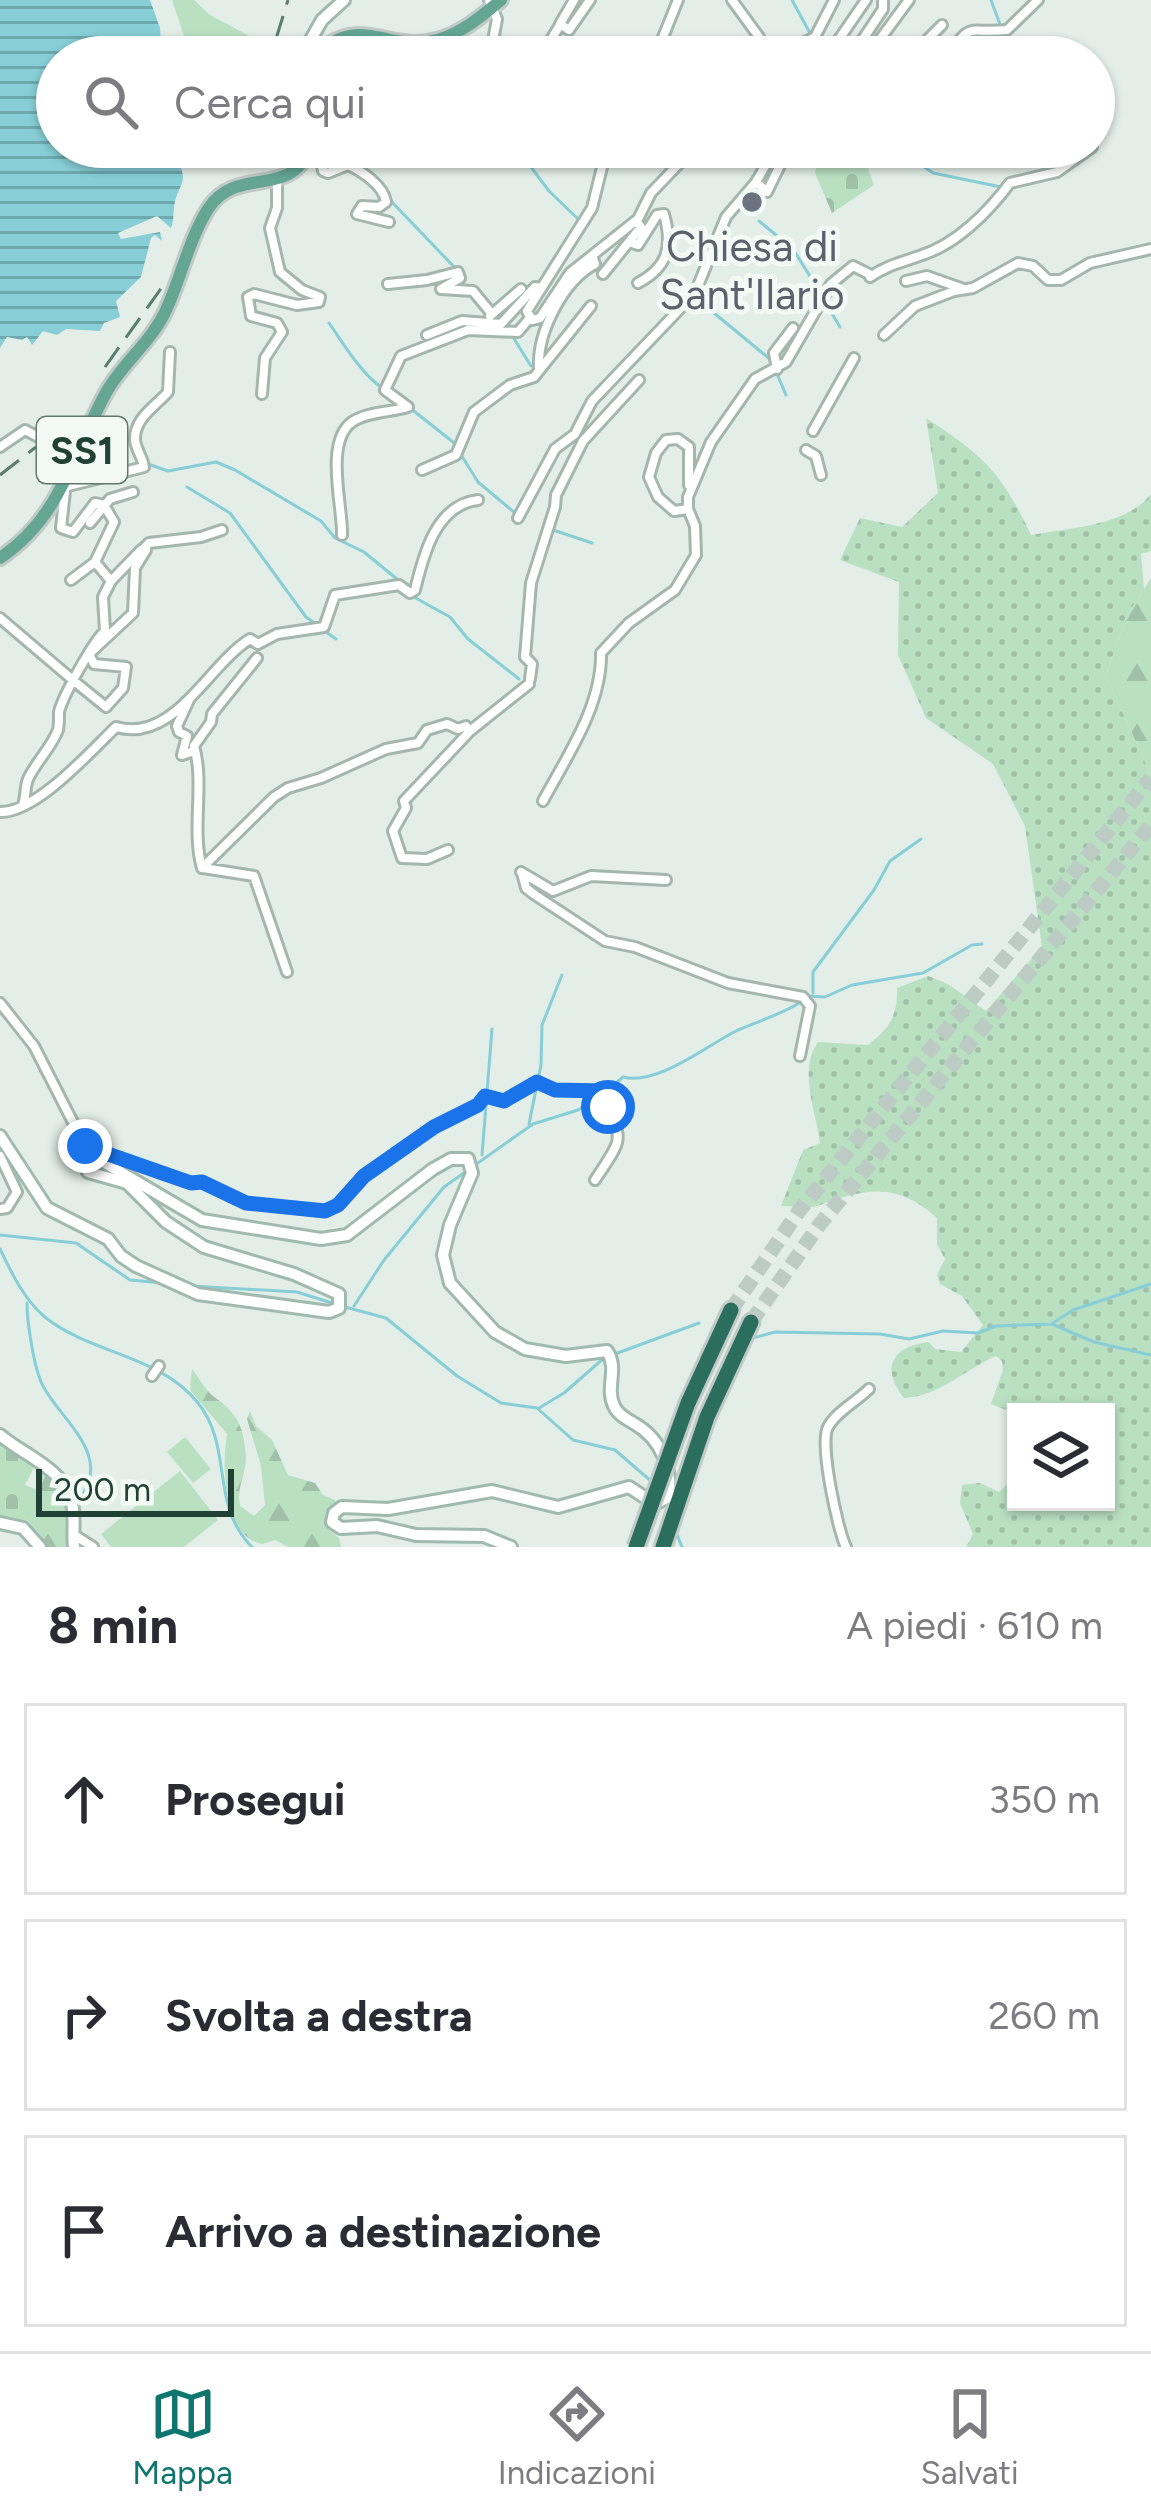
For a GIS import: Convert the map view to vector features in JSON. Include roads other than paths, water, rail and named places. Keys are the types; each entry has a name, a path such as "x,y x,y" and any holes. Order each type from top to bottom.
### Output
{"highway":[{"path":"636,1547 688,1403 731,1310"},
{"path":"663,1547 707,1417 751,1322"}],"main road":[{"path":"448,36 465,28 495,2"},
{"path":"344,36 384,36"},
{"path":"277,180 297,168"},
{"name":"SS1","path":"0,558 37,524 67,484 106,393 168,308 209,208 235,185 277,180"}],"street":[{"path":"313,36 322,20 344,0"},
{"path":"553,36 574,0"},
{"path":"560,24 569,31 590,0"},
{"path":"665,36 682,0"},
{"path":"732,0 758,36"},
{"path":"816,36 834,0"},
{"path":"841,36 866,0"},
{"path":"865,36 884,9 883,0"},
{"path":"882,36 909,0"},
{"path":"960,36 973,30 1007,30 1038,0"},
{"path":"494,36 495,2"},
{"path":"931,36 942,25"},
{"path":"352,168 382,191 386,202 379,207 362,206 357,214 389,222"},
{"path":"529,319 527,311 592,208 602,168"},
{"path":"529,319 538,320 570,273 636,220 673,168"},
{"path":"518,518 555,448 575,434 592,401 695,292 736,202 765,168"},
{"path":"756,182 767,192 778,168"},
{"path":"690,486 736,402 755,379 777,369 801,340 831,284 853,266 871,277 949,242 996,202 1010,182 1063,168"},
{"path":"262,394 265,358 282,332 277,323 251,316 248,297 310,306 320,297 302,290 280,272 270,228 277,208 277,180"},
{"path":"628,242 638,244 657,215 664,214 669,239 663,263 659,271 638,283"},
{"path":"603,274 641,227 636,220"},
{"path":"884,335 906,312 985,283 1018,263 1033,266 1048,280 1061,280 1090,263 1151,249"},
{"path":"539,370 542,336 574,278 595,264 592,256"},
{"path":"388,284 458,272 460,278 441,289 467,289 492,314"},
{"path":"906,281 927,276 962,289"},
{"path":"427,334 462,321 501,324 535,287 541,288"},
{"path":"478,322 521,290"},
{"path":"422,470 456,455 468,422 483,403 510,385 534,377 591,306"},
{"path":"342,535 337,486 341,439 355,420 409,407 386,390 401,356 468,330 518,332 529,319"},
{"path":"777,369 774,353 793,328"},
{"path":"71,580 95,562 114,522 104,506 95,503 76,529 67,531 60,524 67,484 144,467 136,432 147,412 168,392 170,352"},
{"path":"813,431 854,358"},
{"path":"448,850 427,859 402,858 393,831 406,808 404,801 470,731 528,685 532,664 525,657 527,604 556,495 583,441 639,380"},
{"path":"0,447 26,430 44,440 84,446"},
{"path":"543,801 579,735 602,675 602,653 629,622 675,590 696,555 695,526 688,509 688,446 678,439 666,440 656,453 649,477 655,492 674,512 688,509"},
{"path":"806,449 816,456 821,475"},
{"path":"90,523 110,499 134,492"},
{"path":"0,812 15,812 56,784 116,727 123,731 150,726 172,714 250,639 258,644 277,634 324,627 335,595 399,585 410,592 416,590 416,572 431,536 461,505 478,500"},
{"path":"0,618 106,706 122,691 126,667 94,664 89,654 106,627 100,606 111,581 148,543 221,530"},
{"path":"23,805 25,784 58,729 59,713 89,654 133,613 135,568 147,553 143,549"},
{"path":"95,562 111,581"},
{"path":"189,698 177,726 188,736 182,755 194,751 212,714 257,658"},
{"path":"202,868 288,788 386,749 418,743 427,730 447,724 458,729 466,726 470,731"},
{"path":"194,751 201,768 198,863 202,868 254,876 286,972"},
{"path":"666,880 591,876 553,891 522,871 526,888 605,940 728,983 803,997 810,1006 800,1056"},
{"path":"0,1003 34,1046 85,1146 191,1183 202,1182 233,1200 325,1211 338,1205 364,1176 434,1127 478,1105 485,1096 504,1101 537,1082 555,1090 603,1091 621,1135 595,1180"},
{"path":"0,1136 47,1208 108,1239 136,1266 198,1294 315,1311 340,1305 339,1294 323,1285 185,1237 140,1192 88,1172 79,1156 75,1130"},
{"path":"0,1156 17,1192 7,1208 0,1209"},
{"path":"83,1160 93,1156 202,1220 321,1239 347,1235 363,1226 451,1159 462,1157 471,1164 443,1255 450,1283 495,1332 525,1349 566,1356 607,1351 614,1361 612,1403 617,1412 654,1437 670,1477 663,1501 629,1487 558,1507 492,1491 388,1509 342,1507 332,1519 341,1528 376,1526 416,1535 464,1533 511,1547"},
{"path":"152,1376 159,1366"},
{"path":"846,1547 826,1473 824,1443 830,1424 869,1389"},
{"path":"0,1435 52,1472 68,1490 74,1541 93,1547"},
{"path":"0,1523 23,1528 40,1547"}],"water":[{"path":"0,0 150,0 161,36 36,36 36,168 180,168 183,178 171,228 157,216 118,233 121,239 160,232 162,241 155,235 151,238 141,277 116,301 120,317 104,323 100,331 66,329 57,335 43,331 32,345 27,337 7,337 0,348"}],"waterway":[{"path":"792,0 811,35"},
{"path":"991,0 1001,27"},
{"path":"532,168 577,218"},
{"path":"926,168 1001,187"},
{"path":"391,201 457,270"},
{"path":"759,221 793,249 821,294"},
{"path":"825,302 840,327"},
{"path":"703,304 771,360"},
{"path":"329,323 360,367 382,388"},
{"path":"513,337 531,366"},
{"path":"775,369 786,395"},
{"path":"410,408 453,442 478,482 515,513"},
{"path":"151,465 168,471 216,462 235,470 321,521 335,538 364,552 403,584"},
{"path":"187,487 230,513 306,617 316,624"},
{"path":"553,530 592,543"},
{"path":"412,596 450,617 468,639 519,679"},
{"path":"323,630 336,639"},
{"path":"813,993 813,972 890,861 921,839"},
{"path":"808,996 825,997 852,985 923,973 982,944"},
{"path":"529,1124 541,1065 542,1025 562,975"},
{"path":"607,1091 623,1077 667,1070 801,1002"},
{"path":"482,1155 492,1029"},
{"path":"354,1306 384,1260 444,1187 533,1124 578,1110 599,1096"},
{"path":"0,1235 76,1243 130,1280 163,1283"},
{"path":"0,1249 25,1295 46,1318 165,1375 198,1403 216,1438 230,1513 252,1547"},
{"path":"1053,1323 1073,1310 1151,1284"},
{"path":"191,1286 297,1292 335,1304"},
{"path":"27,1303 40,1378 88,1454 88,1485 78,1501"},
{"path":"345,1307 386,1318 457,1376 501,1403 537,1408 573,1440 615,1450 651,1481"},
{"path":"539,1408 604,1358 699,1323"},
{"path":"753,1338 775,1332 909,1339 943,1331 978,1333 996,1326 1052,1324 1094,1342 1151,1355"},
{"path":"676,1532 682,1547"}],"tunnel":[{"path":"731,1310 799,1211 1151,778"},
{"path":"751,1322 820,1224 1151,825"}],"railway":[{"path":"277,36 288,0"},
{"path":"105,367 165,283"},
{"path":"0,475 36,447"}],"place":[{"name":"Chiesa di Sant'Ilario","path":"752,202"}]}
